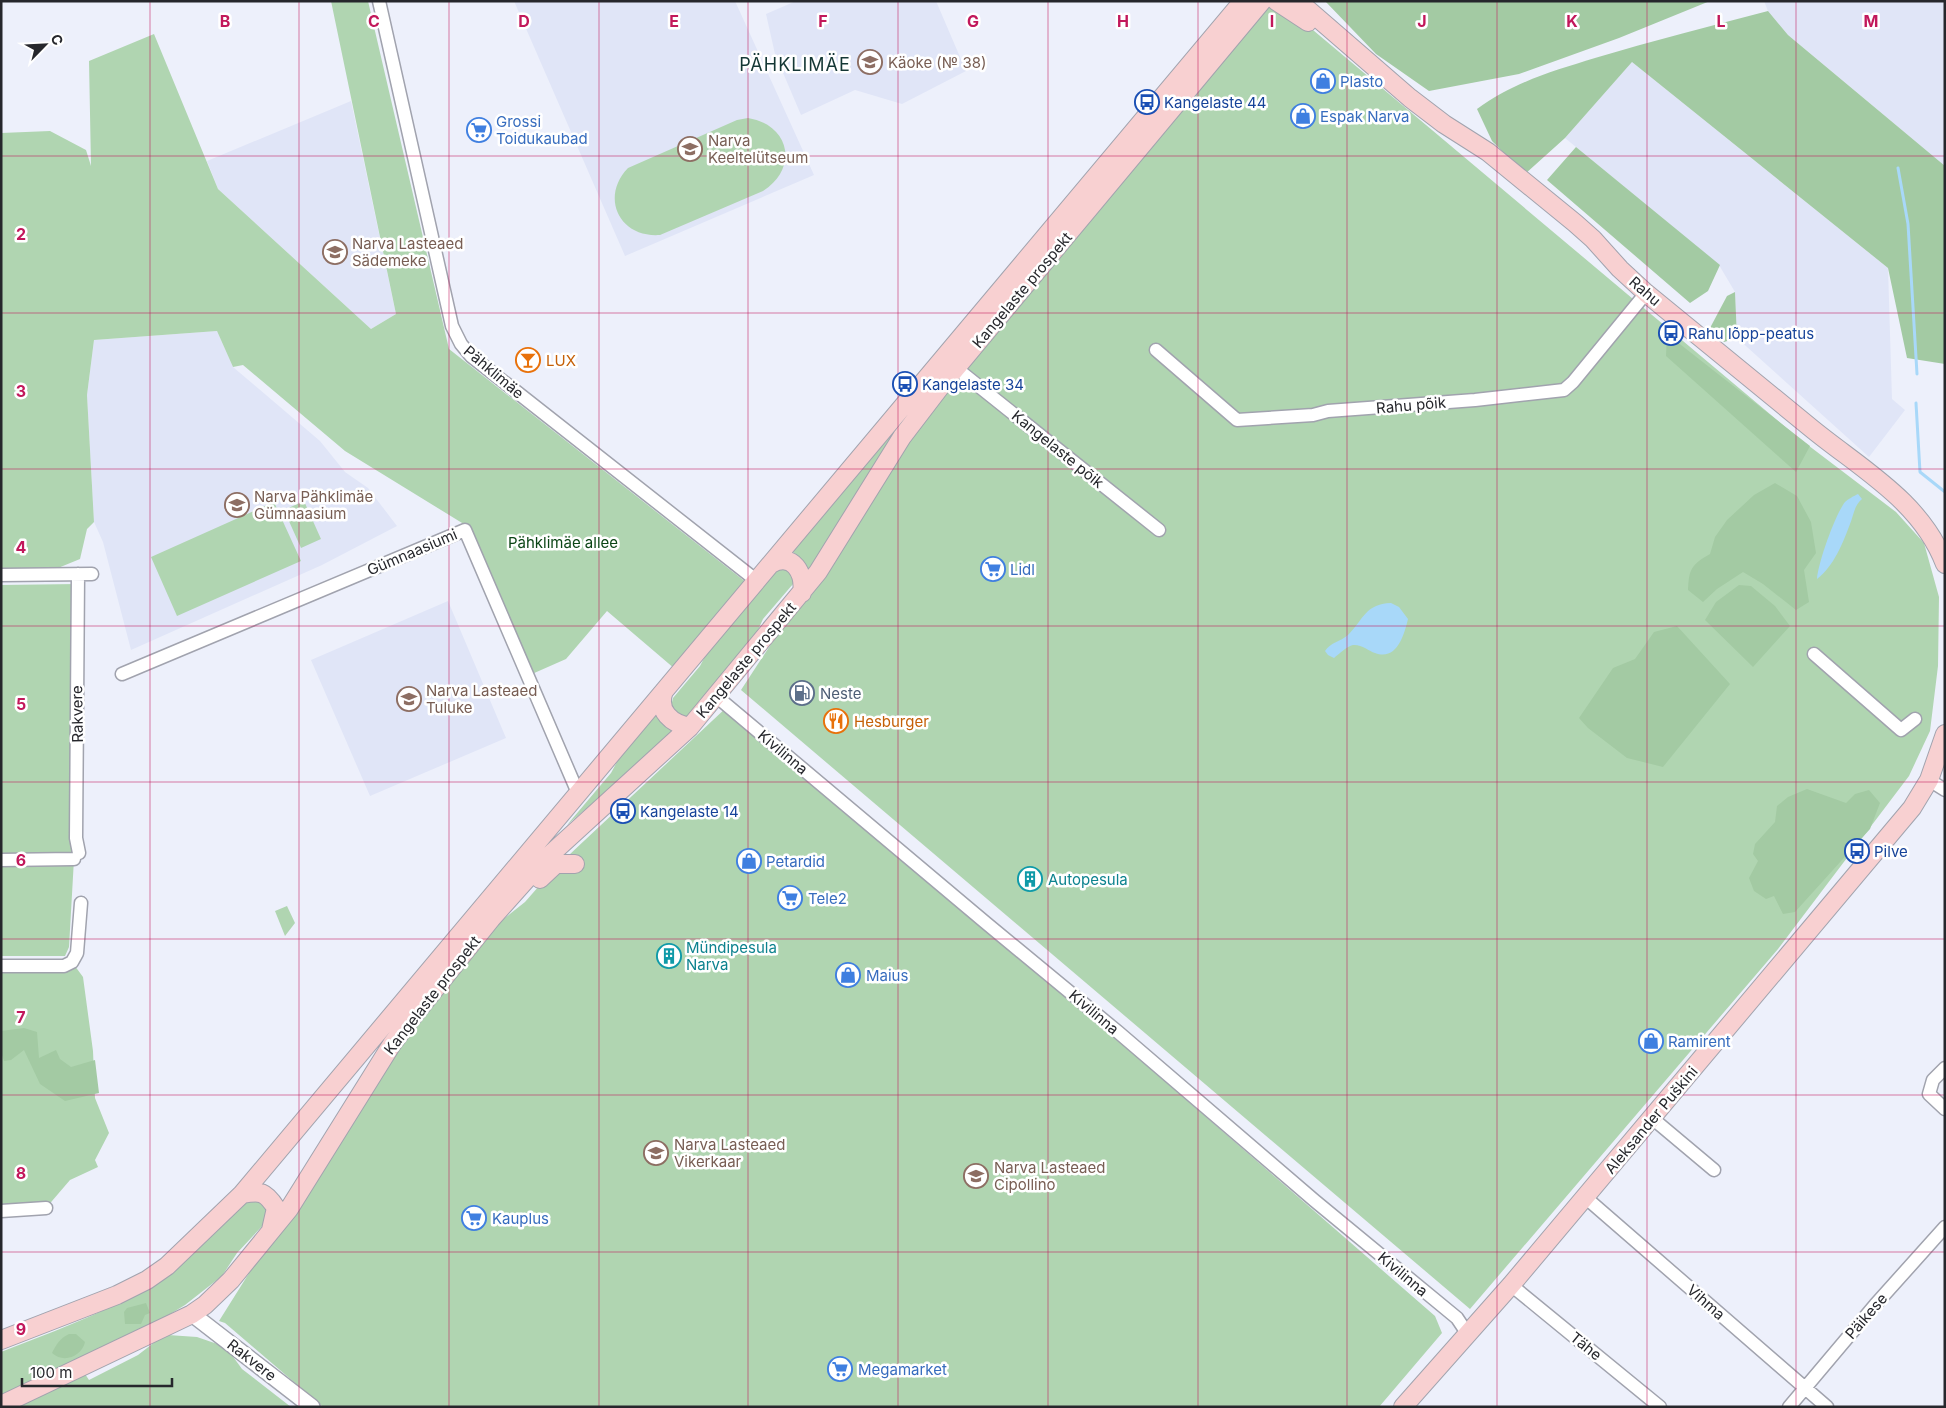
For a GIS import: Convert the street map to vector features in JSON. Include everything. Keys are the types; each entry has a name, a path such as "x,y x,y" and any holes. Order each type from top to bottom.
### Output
{"main road":[{"name":"Rahu","path":"1298,1 1410,98 1444,124 1488,152 1553,205 1593,239 1620,270 1646,293 1842,454 1886,485 1920,519 1943,559"},
{"name":"Kangelaste prospekt","path":"1,1405 192,1314 205,1305 231,1280 289,1210 392,1044 491,919 558,846 690,727 818,572 902,437 956,368 1264,3"},
{"name":"Kangelaste prospekt","path":"1,1340 117,1295 147,1280 167,1266 242,1194 771,564 1264,3"},
{"name":"Rahu","path":"1264,3 1317,28 1330,30"},
{"name":"Kangelaste prospekt","path":"771,564 782,560 795,566 802,578 802,593"},
{"name":"Kangelaste prospekt","path":"664,690 662,704 666,714 676,724 690,727"},
{"path":"1929,780 1945,734"},
{"name":"Aleksander Puškini","path":"1403,1407 1511,1285 1652,1118 1912,808 1929,780"},
{"path":"547,831 558,846"},
{"path":"491,919 515,902 556,864 575,864"},
{"name":"Kangelaste prospekt","path":"242,1194 258,1191 268,1195 276,1208 271,1232"}],"street":[{"name":"Pähklimäe","path":"380,1 452,326 461,344 471,356 756,582"},
{"name":"Rahu põik","path":"1156,350 1237,420 1314,415 1328,411 1564,390 1573,382 1646,293"},
{"name":"Kangelaste põik","path":"956,368 1159,530"},
{"name":"Gümnaasiumi","path":"122,674 465,530 578,793"},
{"name":"Rakvere","path":"1,860 76,856 78,574"},
{"path":"1,575 92,574"},
{"path":"1814,654 1901,730 1915,719"},
{"name":"Kivilinna","path":"716,696 1118,1032 1315,1201 1457,1318 1468,1332"},
{"path":"1929,780 1945,790"},
{"path":"1,966 64,966 72,962 77,953 81,903"},
{"path":"1945,1068 1933,1080 1929,1090 1931,1097 1945,1109"},
{"path":"1652,1118 1714,1170"},
{"name":"Vihma","path":"1585,1197 1827,1407"},
{"path":"1,1211 46,1208"},
{"name":"Päikese","path":"1789,1407 1945,1227"},
{"name":"Tähe","path":"1511,1285 1660,1407"},
{"name":"Rakvere","path":"192,1314 312,1407"}],"shaded area":[{"name":"Narva Keeltelütseum","path":"514,1 735,1 814,175 625,256"},
{"name":"Käoke (№ 38)","path":"796,1 936,1 966,71 902,104 855,90 801,115 775,54 766,14"},
{"path":"1764,1 1945,1 1945,166 1788,35 1768,11"},
{"path":"1632,62 1888,268 1892,399 1905,410 1869,457 1737,338 1735,292 1719,265 1565,138"},
{"name":"Narva Lasteaed Sädemeke","path":"351,101 396,314 371,329 218,189 207,161"},
{"name":"Narva Pähklimäe Gümnaasium","path":"217,331 233,367 320,441 345,472 368,488 397,526 322,565 131,650 103,542 94,522 87,395 94,340"},
{"name":"Narva Lasteaed Tuluke","path":"448,601 506,738 370,796 311,660"}],"green space":[{"name":"Pähklimäe allee","path":"331,1 368,1 449,349 747,583 675,669 607,611 566,659 532,674 467,526 345,451 243,365 233,367 217,331 94,340 87,395 94,522 87,529 80,559 58,568 1,569 1,133 50,131 86,150 91,166 89,61 154,34 218,189 371,329 396,314"},
{"path":"1325,1 1710,1 1619,38 1519,74 1429,91 1376,54"},
{"path":"1267,8 1283,9 1307,25 1796,436 1896,512 1924,543 1939,597 1938,666 1930,731 1909,776 1778,949 1470,1309 741,690 926,407"},
{"path":"1768,11 1788,35 1945,166 1945,364 1907,358 1888,268 1632,62 1565,138 1525,174 1492,141 1477,109 1505,91 1549,73 1595,58"},
{"path":"748,118 762,122 773,129 781,138 785,148 785,160 782,171 774,182 763,191 660,235 646,234 634,230 624,223 618,214 615,203 615,191 620,179 628,168 737,120"},
{"path":"1576,147 1720,265 1708,291 1690,303 1547,180"},
{"path":"1735,292 1737,338 1724,342 1710,328 1727,296"},
{"path":"1667,334 1810,446 1796,472 1666,356"},
{"path":"895,426 898,428 810,572 803,561 791,550"},
{"path":"1775,483 1797,496 1811,522 1816,553 1804,570 1809,602 1796,610 1763,584 1743,572 1717,589 1703,602 1688,590 1692,568 1710,554 1715,537 1727,520 1754,495"},
{"path":"304,501 321,539 301,548 284,510"},
{"path":"274,502 301,561 177,616 151,557"},
{"path":"785,565 796,577 793,584 763,619 754,639 690,715 681,718 671,706 673,698 700,666 710,647 775,569"},
{"path":"78,584 74,859 69,947 65,956 1,956 1,585"},
{"path":"1739,585 1751,586 1775,606 1790,626 1753,667 1705,620 1716,602"},
{"path":"1677,626 1730,684 1663,767 1627,758 1588,728 1579,718 1613,668 1635,659 1654,632"},
{"path":"728,706 922,870 1435,1316 1442,1333 1379,1407 323,1407 225,1323 219,1321 386,1055 496,925 525,902 553,870"},
{"path":"655,710 667,727 675,733 567,825 611,773 625,747"},
{"path":"1807,789 1846,803 1855,794 1869,790 1880,803 1870,829 1795,912 1783,914 1774,896 1766,899 1754,891 1749,878 1758,861 1753,854 1755,844 1775,822 1777,806 1788,797"},
{"path":"287,906 295,923 285,936 275,911"},
{"path":"72,962 83,977 93,1051 95,1098 109,1133 95,1160 98,1167 70,1180 46,1208 1,1210 1,965"},
{"path":"24,1028 37,1032 39,1058 56,1050 60,1059 71,1067 95,1060 99,1093 65,1101 40,1084 24,1050 11,1060 4,1061 1,1052 1,1031"},
{"path":"255,1197 268,1208 266,1222 237,1253 222,1276 185,1305 162,1319 1,1396 1,1352 109,1308 150,1285 190,1255 247,1199"},
{"path":"146,1303 150,1313 145,1315 141,1324 125,1324 124,1312 127,1308"},
{"path":"69,1334 76,1334 85,1342 80,1351 76,1355 67,1358 62,1358 52,1353 59,1342"},
{"path":"168,1335 197,1337 226,1347 242,1369 291,1407 14,1407 85,1374 89,1380 138,1355 160,1338"}],"water":[{"path":"1858,494 1862,499 1856,507 1841,546 1828,568 1817,579 1824,551 1841,508 1845,502"},
{"path":"1391,603 1399,607 1408,619 1402,639 1394,650 1383,654 1353,645 1334,658 1328,655 1325,651 1327,648 1348,635 1370,609 1382,604"}],"waterway":[{"path":"1898,168 1908,224 1917,374"},
{"path":"1916,403 1920,472 1945,492"}],"place":[{"name":"Käoke (№ 38)","path":"870,62"},
{"name":"Plasto","path":"1323,81"},
{"name":"Kangelaste 44","path":"1147,102"},
{"name":"Espak Narva","path":"1303,116"},
{"name":"Grossi Toidukaubad","path":"479,130"},
{"name":"Narva Keeltelütseum","path":"690,149"},
{"name":"Narva Lasteaed Sädemeke","path":"335,252"},
{"name":"Rahu lõpp-peatus","path":"1671,333"},
{"name":"LUX","path":"528,360"},
{"name":"Kangelaste 34","path":"905,384"},
{"name":"Narva Pähklimäe Gümnaasium","path":"237,505"},
{"name":"Lidl","path":"993,569"},
{"name":"Neste","path":"802,693"},
{"name":"Narva Lasteaed Tuluke","path":"409,699"},
{"name":"Hesburger","path":"836,721"},
{"name":"Kangelaste 14","path":"623,811"},
{"name":"Pilve","path":"1857,851"},
{"name":"Petardid","path":"749,861"},
{"name":"Autopesula","path":"1030,879"},
{"name":"Tele2","path":"790,898"},
{"name":"Mündipesula Narva","path":"669,956"},
{"name":"Maius","path":"848,975"},
{"name":"Ramirent","path":"1651,1041"},
{"name":"Narva Lasteaed Vikerkaar","path":"656,1153"},
{"name":"Narva Lasteaed Cipollino","path":"976,1176"},
{"name":"Kauplus","path":"474,1218"},
{"name":"Megamarket","path":"840,1369"}],"district":[{"name":"PÄHKLIMÄE","path":"795,64"}]}
